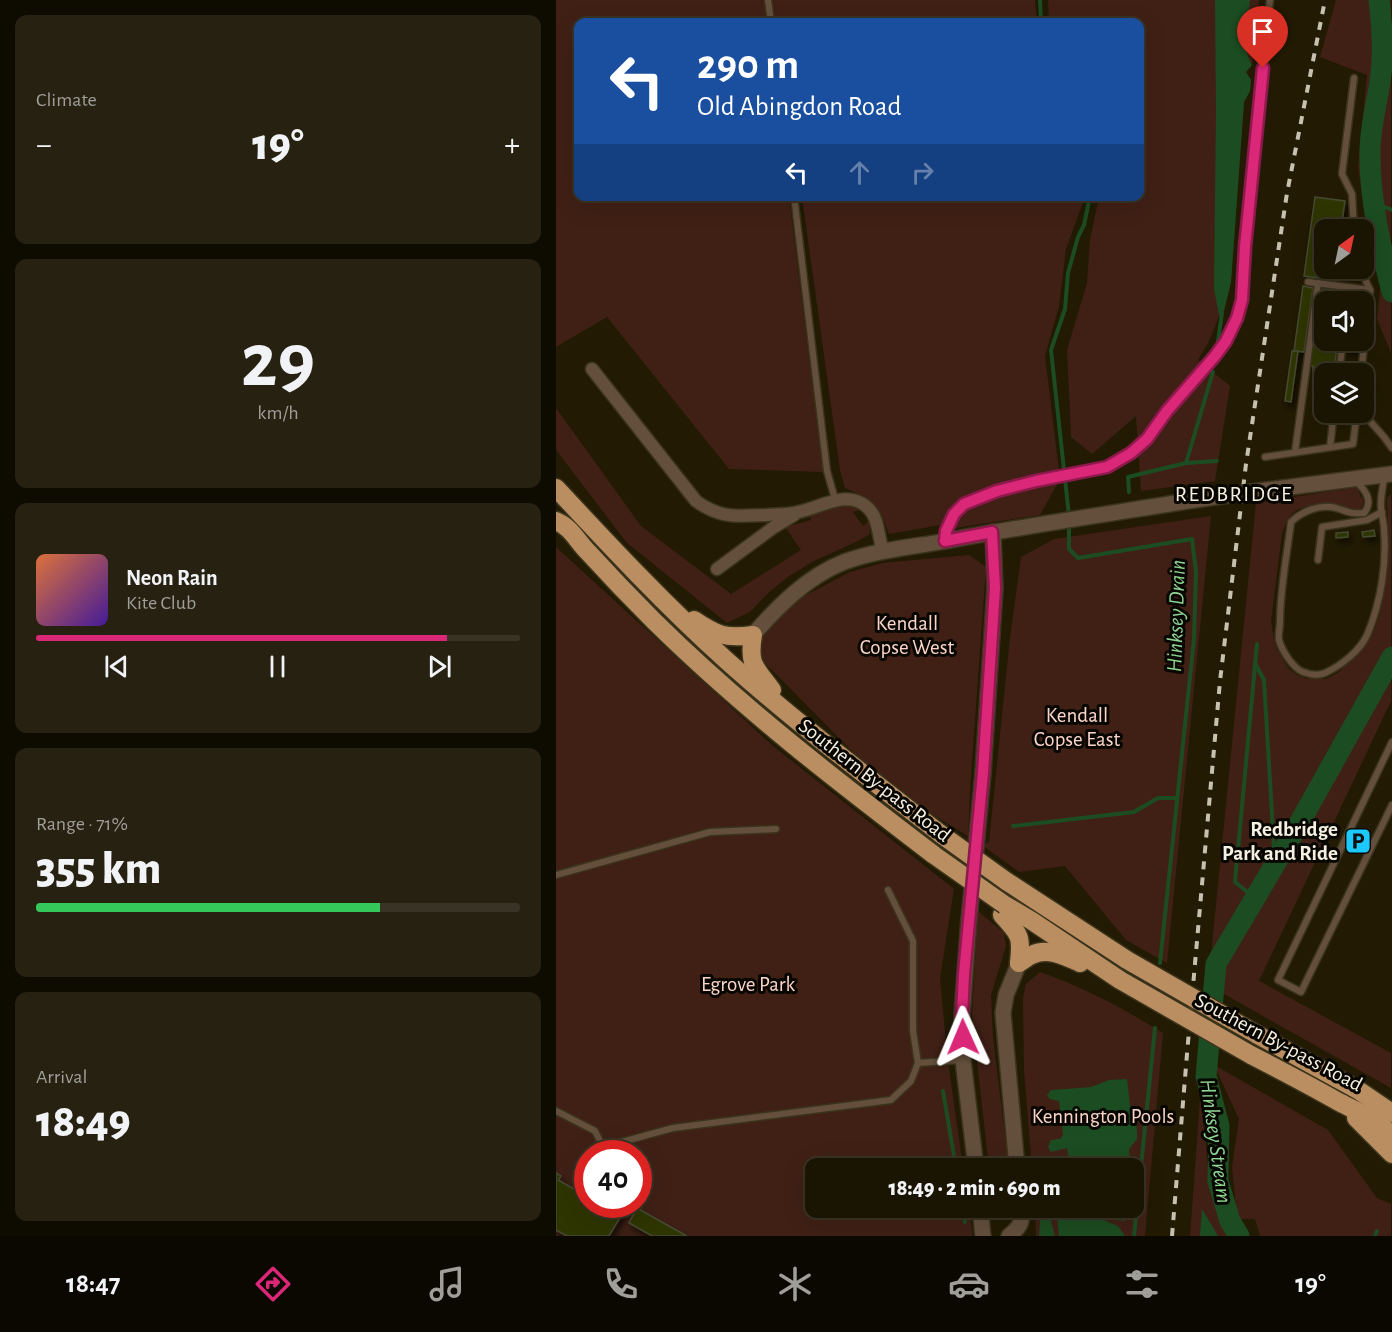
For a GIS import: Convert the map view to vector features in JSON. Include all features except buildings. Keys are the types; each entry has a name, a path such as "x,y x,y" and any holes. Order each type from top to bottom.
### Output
{"highway":[{"name":"Southern By-pass Road","path":"556,488 658,595 725,659 793,718 942,835 1006,881 1127,960 1358,1090 1392,1113"},
{"name":"Southern By-pass Road","path":"556,520 571,531 586,550 655,621 751,711 830,776 964,876 1003,910 1032,921 1120,980 1251,1055 1362,1112 1392,1135"},
{"path":"556,531 586,550"},
{"path":"658,595 711,632 736,638 753,635 750,650 752,663 793,718"},
{"path":"1003,910 1020,938 1019,963"},
{"path":"1019,963 1033,954 1045,952 1062,955 1120,980"},
{"name":"Southern By-pass Road","path":"1358,1090 1392,1099"},
{"path":"1343,1104 1392,1154"}],"street":[{"path":"592,369 702,506 732,516 798,512"},
{"path":"753,635 770,614 803,586 844,563 883,551 1207,498 1388,474"},
{"path":"717,569 798,512 835,499 855,500 868,507 875,518 883,551"},
{"path":"975,1158 963,1060 962,1015 983,773 995,588 992,532"},
{"path":"1016,1158 1003,1013 1006,995 1019,963"},
{"path":"981,1218 983,1236"},
{"path":"1009,1236 1019,1228 1022,1218"}],"lane":[{"path":"768,0 770,18"},
{"path":"945,541 946,531 954,514 964,504 997,491 1107,467 1131,453 1147,439 1167,411 1226,341 1237,318 1242,300 1245,247 1270,0"},
{"path":"1353,219 1352,194 1342,174 1354,78"},
{"path":"795,201 827,471 835,499"},
{"path":"1362,363 1370,290 1365,279"},
{"path":"1308,282 1370,290"},
{"path":"1295,452 1318,283"},
{"path":"1330,447 1333,423"},
{"path":"1265,457 1353,444 1356,423"},
{"path":"1372,423 1392,448"},
{"path":"1350,479 1365,489 1369,499 1368,508 1364,513 1351,514 1333,507 1316,508 1300,514 1291,522 1280,612 1279,640 1296,669 1314,675 1328,672 1353,654 1367,634 1382,577 1385,553 1381,503 1388,474"},
{"path":"1318,560 1322,527 1367,520 1382,512"},
{"path":"1364,513 1367,520"},
{"path":"1392,742 1278,980 1301,992 1392,805"},
{"path":"556,876 710,832 776,829"},
{"path":"628,1140 673,1128 891,1100 911,1081 918,1062 913,1031 913,941 888,890"},
{"path":"918,1062 963,1060"},
{"path":"556,1111 595,1131 599,1140"}],"green space":[{"path":"556,0 1035,0 1037,18 574,18 574,201 789,201 823,472 729,469 607,317 556,347"},
{"path":"1048,0 1259,0 1252,65 1246,72 1251,80 1250,91 1244,102 1231,282 1224,311 1219,316 1198,360 1230,386 1215,481 1141,491 1136,416 1092,454 1071,437 1067,350 1087,283 1090,240 1098,201 1144,201 1144,18 1049,18"},
{"path":"1336,0 1391,0 1391,353 1377,319 1381,280 1374,261 1374,219 1366,219 1358,168 1367,75 1320,57"},
{"path":"803,201 1084,201 1066,249 1059,306 1045,356 1060,479 1040,515 955,528 941,525 889,534 874,505 845,488 840,470"},
{"path":"556,408 641,526 731,594 801,550 785,527 811,520 809,511 834,505 853,507 859,510 853,512 863,526 869,521 870,534 814,561 789,576 750,612 727,623 627,543 556,450"},
{"path":"1357,487 1364,499 1362,508 1358,510 1335,504 1322,504 1297,510 1290,517 1282,533 1271,621 1277,649 1288,668 1308,679 1326,679 1339,672 1363,649 1376,626 1381,608 1389,555 1387,499 1391,493 1391,701 1259,981 1391,1053 1391,1088 1208,985 1256,503"},
{"name":"Kendall Copse East","path":"1211,516 1167,963 1126,940 1065,866 1019,872 982,845 989,842 1010,638 1021,557 1054,539"},
{"name":"Egrove Park","path":"556,547 773,746 954,889 940,978 947,1054 962,1158 805,1158 805,1218 970,1218 973,1236 556,1236"},
{"name":"Kendall Copse West","path":"969,555 986,567 968,836 932,814 855,754 761,659 758,649 761,637 793,602 850,572 882,563"},
{"path":"978,911 1004,933 1006,946 991,995 993,1038 1008,1158 988,1158 972,1016"},
{"name":"Kennington Pools","path":"1040,972 1103,999 1163,1033 1145,1236 1036,1236 1035,1218 1144,1218 1144,1158 1031,1158 1024,1070 1023,998 1026,984"},
{"path":"1214,1065 1328,1130 1377,1198 1391,1204 1391,1236 1260,1236 1255,1219 1237,1219 1232,1167 1239,1119"},
{"path":"1201,1086 1209,1180 1228,1236 1190,1236"}],"shaded area":[{"path":"1215,0 1250,0 1245,49 1252,65 1246,72 1251,80 1250,91 1244,102 1231,282 1224,311 1219,315 1214,289"},
{"path":"1127,1079 1130,1105 1135,1112 1137,1131 1137,1139 1129,1149 1130,1158 1067,1158 1067,1148 1051,1152 1048,1147 1051,1140 1060,1139 1063,1135 1059,1101 1050,1099 1047,1095 1051,1090 1091,1087 1109,1080"},
{"path":"1202,1209 1218,1236 1200,1236"},
{"path":"1040,1218 1052,1218 1055,1236 1039,1236"},
{"path":"1057,1218 1099,1218 1118,1226 1125,1236 1059,1236"},
{"path":"1111,1218 1125,1218 1125,1221"}],"waterway":[{"name":"Hinksey Drain","path":"1040,0 1041,18"},
{"name":"Hinksey Stream","path":"1379,0 1382,55 1380,84 1371,135 1370,173 1377,225 1392,292"},
{"name":"Hinksey Drain","path":"1069,516 1051,350 1065,309 1068,273 1078,237 1084,225 1089,201"},
{"path":"1374,203 1392,210"},
{"path":"1217,348 1222,313"},
{"path":"1129,492 1128,477 1186,463 1213,372"},
{"path":"1186,463 1217,461"},
{"name":"Hinksey Drain","path":"1069,523 1069,549 1078,558 1192,539 1196,572 1194,639 1160,963"},
{"path":"1255,898 1235,882 1257,644"},
{"name":"Hinksey Stream","path":"1239,1236 1230,1221 1218,1181 1219,1126 1206,1076 1216,964 1300,822 1392,657"},
{"path":"1255,663 1264,680 1275,865"},
{"path":"1013,826 1134,812 1158,798 1177,798"},
{"name":"Hinksey Drain","path":"1134,1236 1155,1028"},
{"path":"943,1091 954,1158"},
{"path":"964,1218 965,1222"},
{"path":"1375,1236 1377,1231"}],"railway":[{"path":"1172,1236 1220,681 1246,464 1287,193 1325,0"}],"place":[{"name":"Redbridge Park and Ride","path":"1358,841"}],"district":[{"name":"REDBRIDGE","path":"1234,493"}],"route":[{"path":"963,1037 964,974 983,773 995,588 992,532 945,541 946,531 954,514 964,504 997,491 1107,467 1131,453 1147,439 1167,411 1226,341 1237,318 1242,300 1263,68"}]}
